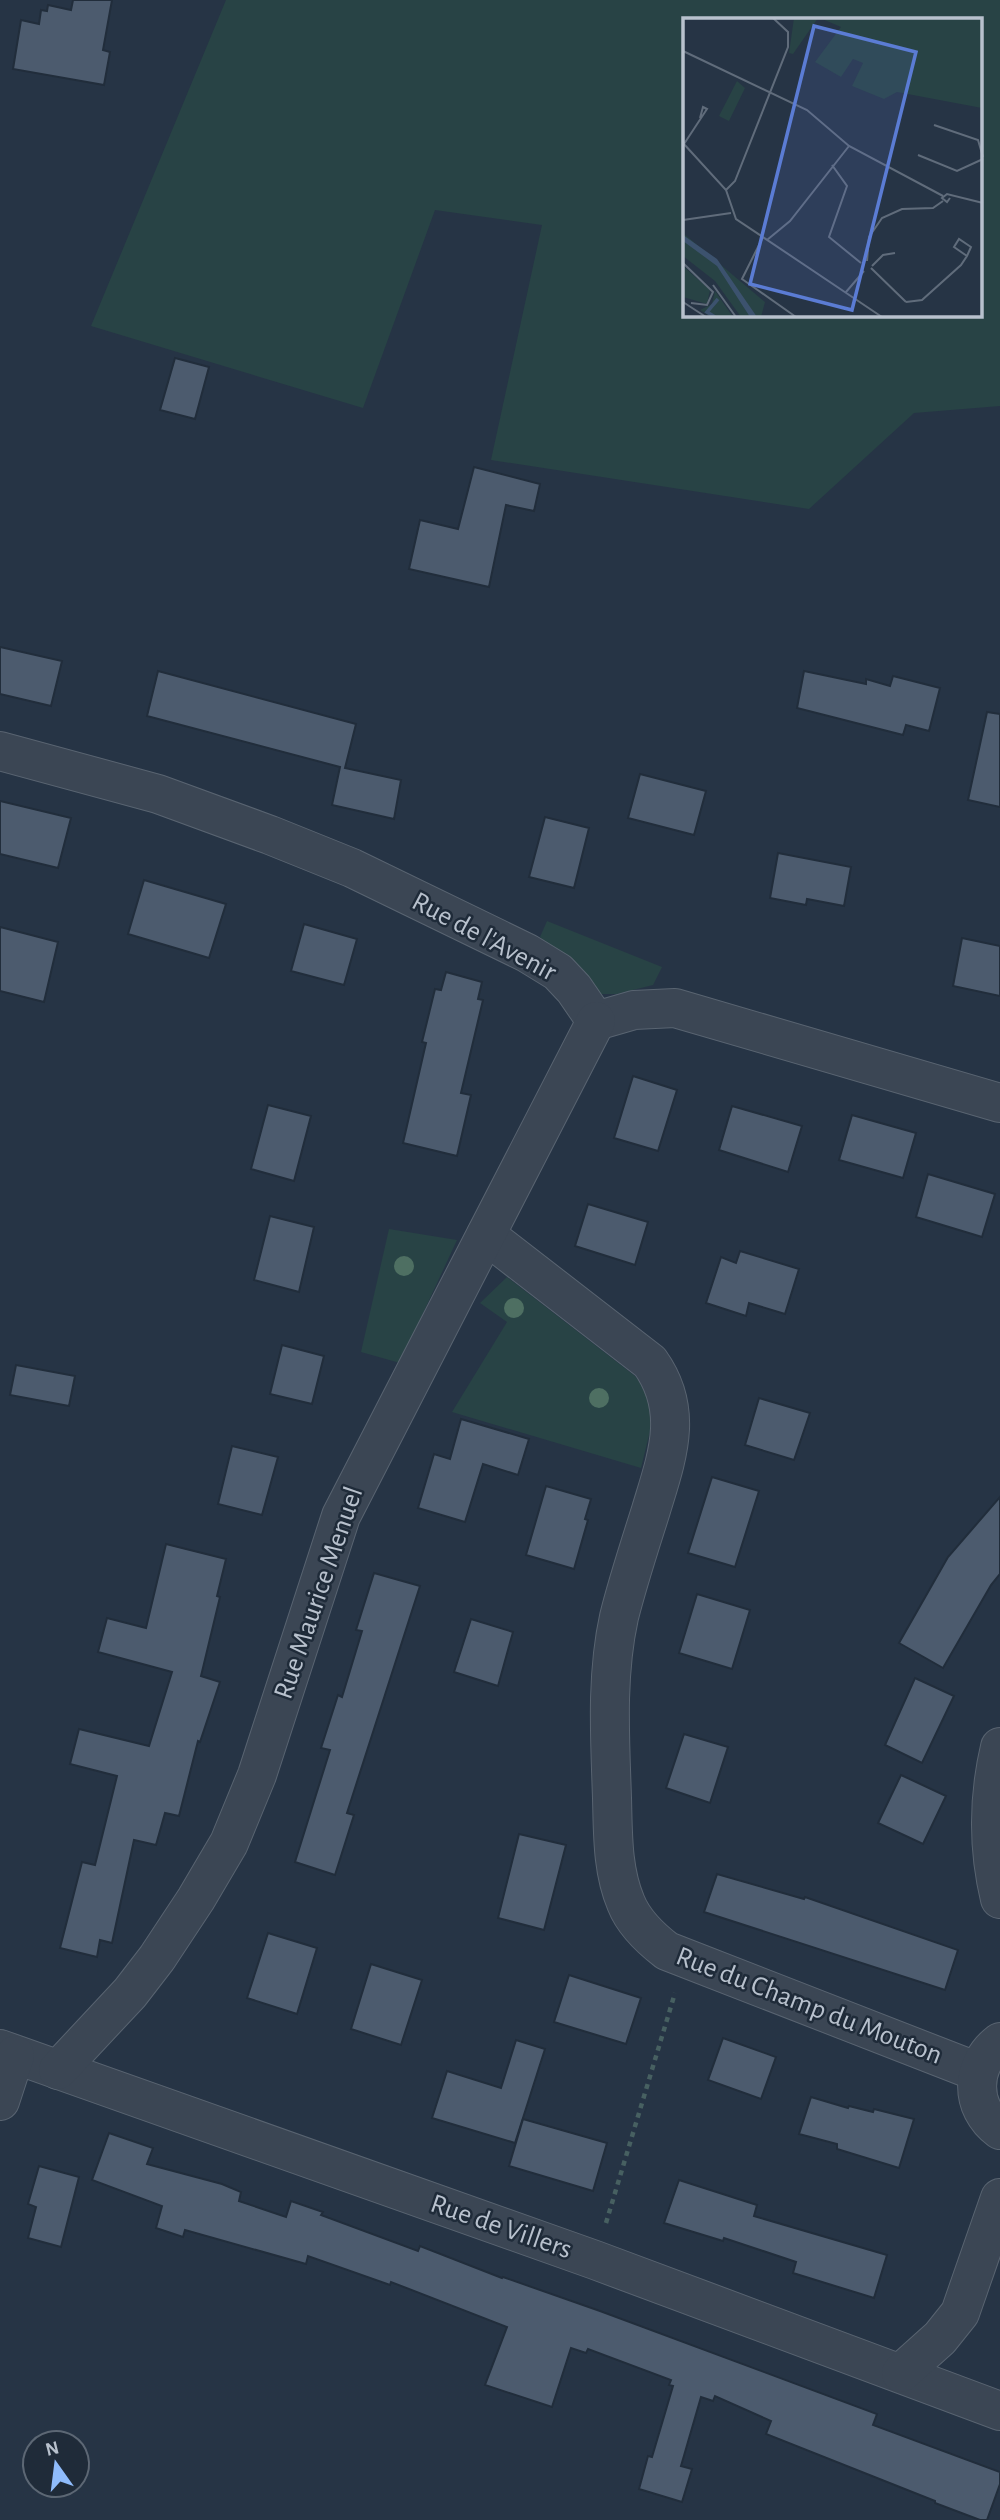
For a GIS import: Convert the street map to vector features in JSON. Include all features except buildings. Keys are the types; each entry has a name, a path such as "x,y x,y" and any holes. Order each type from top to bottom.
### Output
{"street":[{"name":"Rue de l'Avenir","path":"0,751 158,794 352,868 527,953 551,968 574,989 596,1021"},
{"path":"596,1021 634,1010 675,1008 1000,1103"},
{"name":"Rue Maurice Menuel","path":"58,2070 130,1993 157,1958 229,1843 257,1775 341,1516 596,1021"},
{"name":"Rue du Champ du Mouton","path":"486,1235 650,1362 667,1393 670,1413 668,1453 619,1619 611,1676 614,1842 621,1890 626,1905 650,1938 667,1951 691,1962 989,2057"},
{"path":"1000,1747 993,1788 990,1838 1000,1899"},
{"path":"0,2101 7,2052"},
{"name":"Rue de Villers","path":"7,2052 594,2260 1000,2411"},
{"path":"989,2057 976,2087 979,2103 991,2123 1000,2130"},
{"path":"901,2373 940,2338 960,2313 1000,2198"}],"path":[{"path":"594,2260 678,1980 691,1962"}],"green space":[{"path":"226,0 1000,0 1000,406 914,413 809,509 491,460 542,225 435,210 363,408 91,326"},
{"path":"547,921 662,967 653,985 617,994 593,994 540,937"},
{"path":"389,1229 457,1240 400,1363 361,1352"},
{"path":"507,1277 635,1376 654,1401 652,1423 641,1468 452,1412 507,1322 480,1303"}]}
